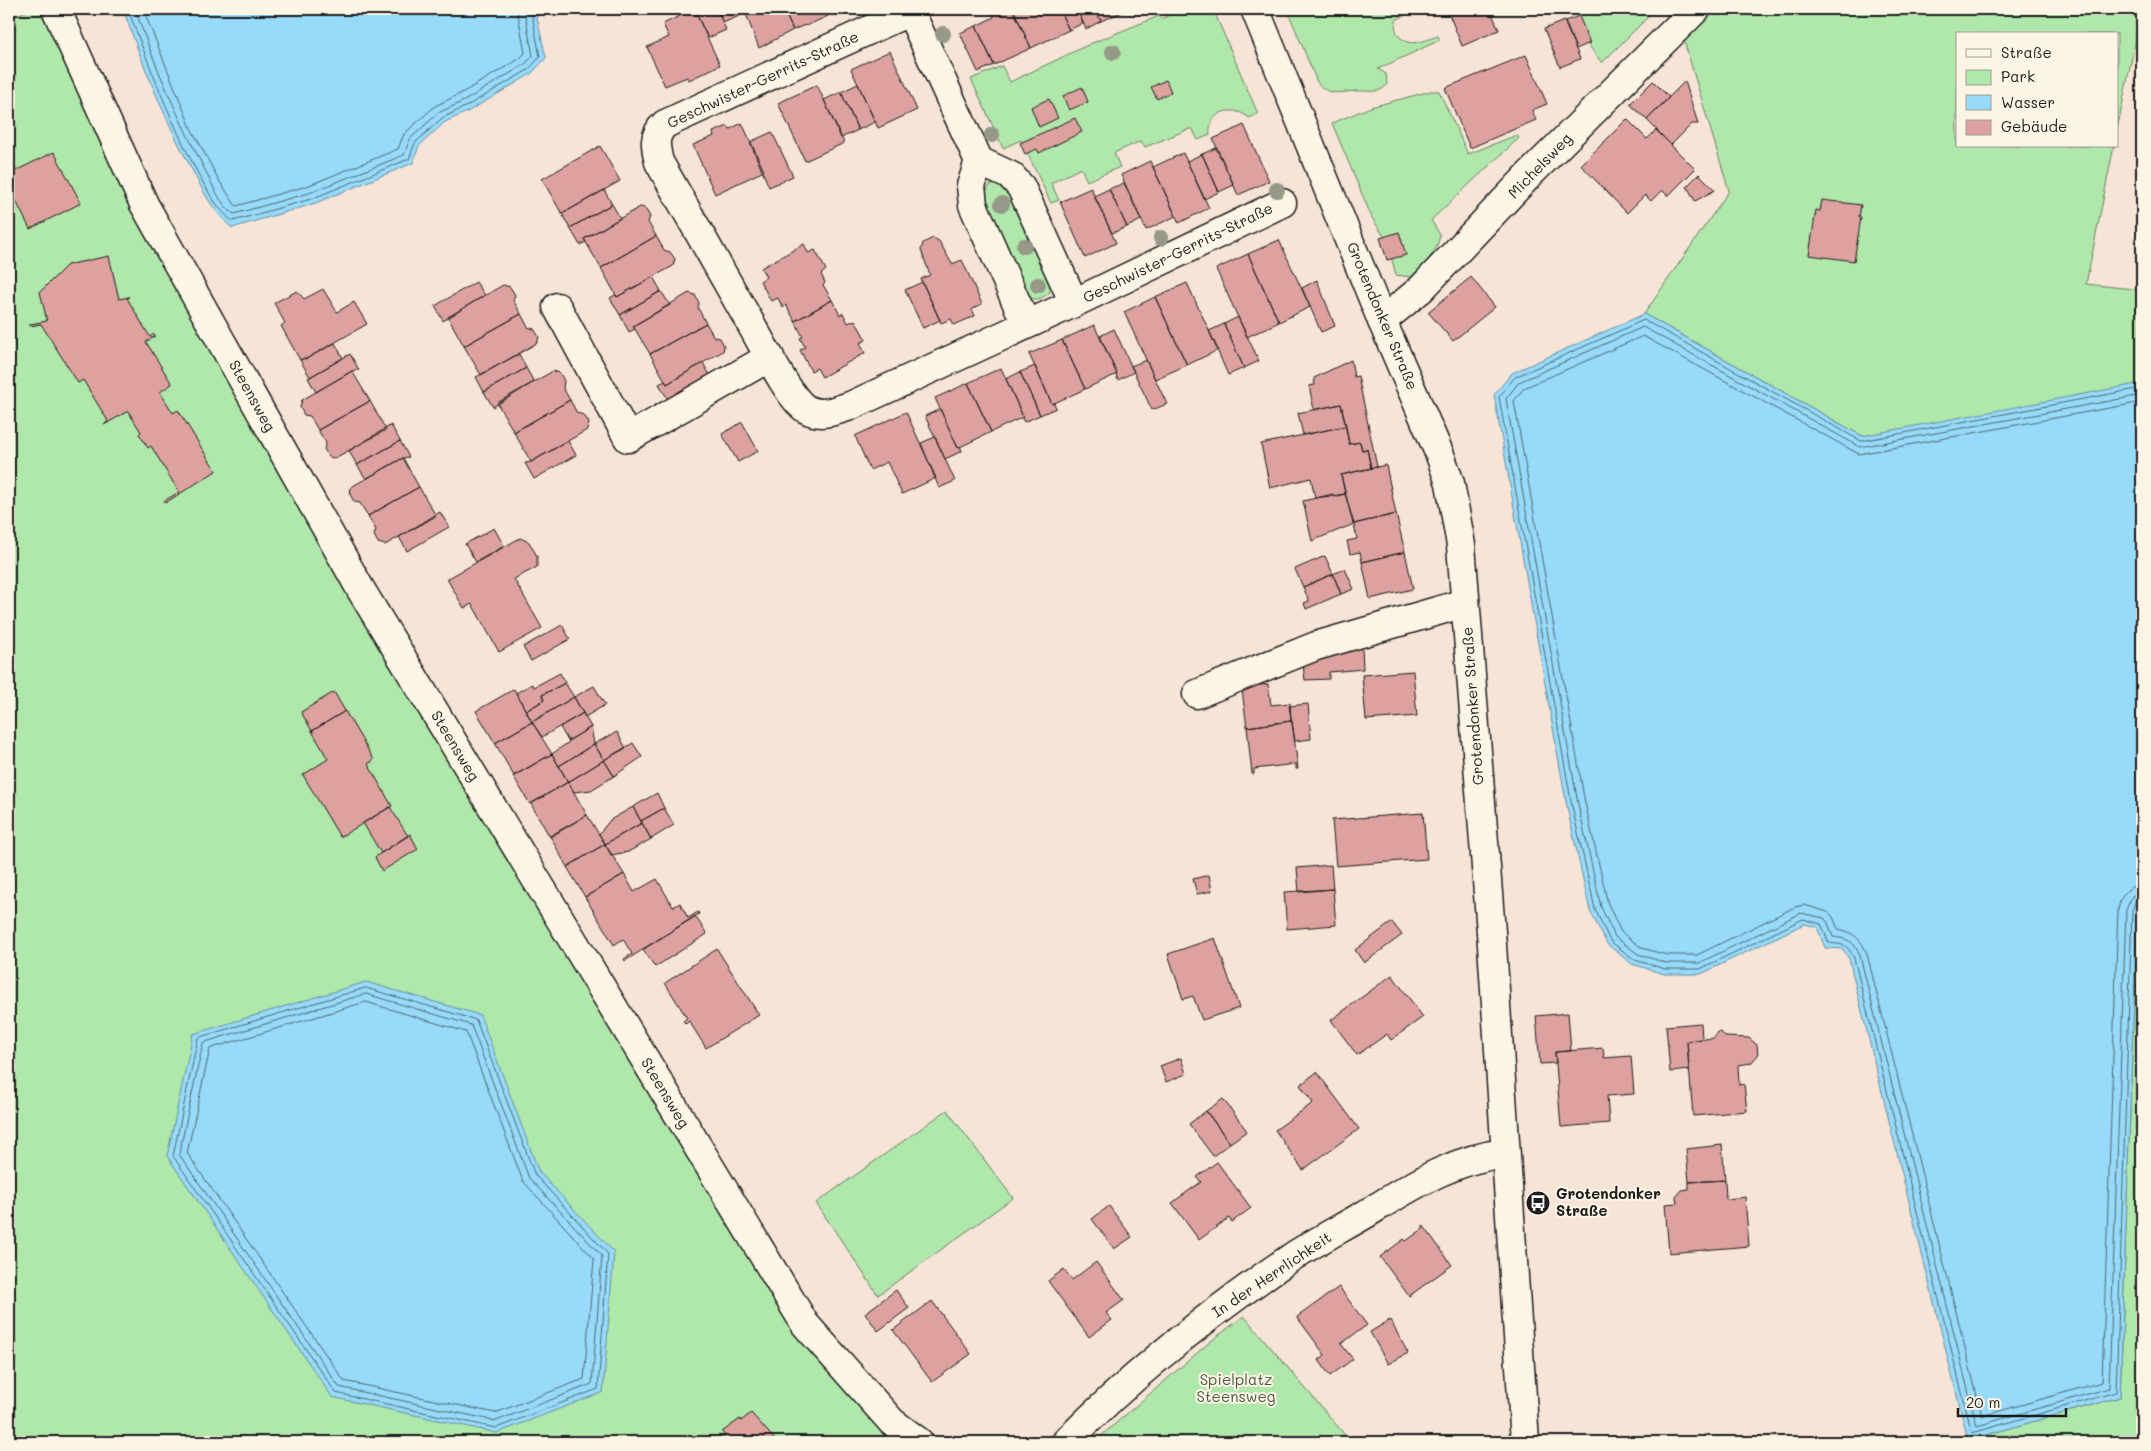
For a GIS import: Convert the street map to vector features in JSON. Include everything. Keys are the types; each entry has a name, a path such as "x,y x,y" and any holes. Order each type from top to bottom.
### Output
{"street":[{"name":"Steensweg","path":"56,9 144,204 360,590 805,1324 892,1422 919,1442"},
{"name":"Grotendonker Straße","path":"1255,9 1382,321 1450,482 1461,544 1492,945 1525,1442"},
{"name":"Michelsweg","path":"1382,321 1421,289 1530,174 1671,19 1696,9"},
{"name":"Geschwister-Gerrits-Straße","path":"1074,302 1021,187 1011,176 979,161 912,10 665,124 658,131 656,144 659,162 770,357 798,402 807,409 819,413 832,412 1074,302 1282,203"},
{"path":"979,161 971,186 973,205 1026,324"},
{"path":"557,307 628,438 770,357"},
{"path":"1197,694 1316,646 1465,602"},
{"name":"In der Herrlichkeit","path":"1066,1442 1104,1403 1193,1329 1293,1256 1432,1174 1481,1156 1505,1153"}],"green space":[{"path":"30,9 56,9 144,204 805,1324 919,1442 9,1442 9,19"},
{"path":"1182,9 1213,9 1258,114 1249,118 1236,111 1222,112 1213,120 1210,127 1210,135 1198,140 1192,128 1145,147 1141,141 1114,153 1120,167 1087,181 1081,168 1051,183 1059,200 1051,203 1021,140 1003,148 971,79 1002,66 1010,82 1092,43 1159,16 1161,19"},
{"path":"1287,9 1416,9 1396,20 1399,36 1403,40 1413,43 1438,36 1440,40 1378,69 1386,74 1387,84 1381,90 1330,92 1321,87 1317,82"},
{"path":"1586,9 1652,9 1653,12 1602,63 1589,46 1576,13"},
{"path":"1701,9 2142,9 2118,125 2118,32 1956,32 1956,148 2114,148 2086,284 2142,290 2142,397 1862,436 1644,314 1729,191 1682,34"},
{"path":"1431,91 1439,91 1468,154 1517,135 1519,138 1431,220 1440,235 1436,248 1425,263 1411,277 1396,275 1387,241 1372,218 1332,123 1371,107"},
{"path":"996,184 1009,190 1050,280 1050,292 1045,296 1034,299 1028,297 989,215 985,194 990,185"},
{"path":"2142,897 2142,1442 1968,1442 1968,1440 2120,1397 2137,910"},
{"path":"947,1110 1013,1198 878,1295 816,1203"},
{"name":"Spielplatz Steensweg","path":"1244,1316 1345,1435 1343,1442 1094,1442 1211,1341"}],"water":[{"path":"123,9 535,9 546,58 531,74 469,111 445,122 419,146 413,163 313,204 232,228 208,200 181,149 154,90"},
{"path":"1644,314 1862,436 2142,383 2142,897 2137,910 2120,1397 1968,1440 1849,959 1843,949 1825,948 1817,927 1804,924 1701,974 1664,974 1632,964 1607,944 1590,911 1567,807 1494,395 1512,373"},
{"path":"366,982 480,1015 539,1172 614,1252 603,1392 497,1433 332,1397 167,1156 193,1034"}],"building":[{"path":"681,9 694,9 684,14"},
{"path":"694,9 717,9 726,30 708,38"},
{"path":"694,9 720,65 689,80 687,77 665,86 647,47 669,37 663,24"},
{"path":"717,9 744,9 746,13 723,23"},
{"path":"744,9 783,9 793,30 759,48"},
{"path":"783,9 824,9 828,16 793,30"},
{"path":"990,9 1013,9 1031,48 994,65 976,26 994,17"},
{"path":"1013,9 1059,9 1069,30 1031,48"},
{"path":"1059,9 1077,9 1083,23 1069,30"},
{"path":"1077,9 1095,9 1101,21 1086,29"},
{"path":"1095,9 1129,9 1101,21"},
{"path":"1447,9 1490,9 1499,30 1462,46"},
{"path":"1579,16 1590,43 1576,49 1565,21"},
{"path":"1564,21 1580,59 1560,67 1544,29"},
{"path":"976,26 994,65 978,72 960,33"},
{"path":"890,51 917,110 878,128 851,69"},
{"path":"1526,55 1547,104 1532,110 1536,120 1470,148 1445,88"},
{"path":"1166,80 1171,92 1157,99 1151,87"},
{"path":"1653,81 1669,97 1647,120 1630,104"},
{"path":"1685,81 1698,124 1692,124 1671,145 1647,120"},
{"path":"858,84 875,122 858,130 841,92"},
{"path":"817,85 844,143 805,161 778,103"},
{"path":"1082,87 1088,102 1069,110 1063,96"},
{"path":"841,92 858,130 841,138 824,100"},
{"path":"1049,99 1058,118 1039,127 1031,107"},
{"path":"1075,118 1082,132 1039,153 1037,149 1025,154 1020,143"},
{"path":"1627,119 1647,139 1656,130 1695,169 1668,196 1662,190 1651,201 1645,195 1627,213 1581,165"},
{"path":"742,123 764,171 715,194 693,145 714,136 713,132 728,126 730,129"},
{"path":"1244,125 1269,181 1238,195 1213,139"},
{"path":"772,132 793,176 769,187 750,142"},
{"path":"600,146 620,181 562,214 542,179"},
{"path":"1216,148 1234,185 1219,192 1202,154"},
{"path":"54,152 81,203 30,229 9,187 9,174"},
{"path":"1183,153 1209,208 1179,223 1153,167"},
{"path":"1202,154 1219,192 1204,199 1187,161"},
{"path":"1150,161 1176,216 1146,230 1121,175"},
{"path":"1699,174 1715,190 1695,201 1687,186"},
{"path":"1124,183 1141,220 1127,227 1109,189"},
{"path":"1091,188 1116,243 1085,258 1060,202"},
{"path":"1109,189 1127,227 1112,233 1094,196"},
{"path":"604,190 612,204 570,228 562,214"},
{"path":"1822,200 1861,205 1854,261 1809,255 1816,210 1820,211"},
{"path":"612,204 620,218 584,239 586,242 580,245 570,228"},
{"path":"640,207 645,208 650,217 648,222 656,236 601,268 584,239"},
{"path":"1399,232 1406,255 1387,260 1380,238"},
{"path":"656,236 664,250 670,252 675,259 673,266 617,297 601,268"},
{"path":"933,238 939,241 952,264 962,260 982,304 972,309 975,316 954,325 951,319 941,323 921,279 930,275 921,250 923,243"},
{"path":"1279,240 1310,307 1279,322 1248,254"},
{"path":"804,244 808,253 815,250 826,270 821,274 825,283 823,285 832,300 795,321 786,305 783,308 778,298 771,301 760,281 766,277 761,268"},
{"path":"1248,254 1279,322 1247,337 1216,269"},
{"path":"109,256 119,299 129,297 127,298 150,337 154,334 155,336 146,342 172,384 160,392 173,413 178,410 216,471 165,503 164,501 179,492 151,446 148,448 139,434 141,432 128,411 104,425 108,421 83,380 78,383 41,324 30,326 30,324 47,321 40,292 67,265"},
{"path":"653,277 661,291 620,315 610,298 615,295 617,297"},
{"path":"1471,277 1495,307 1453,341 1428,312"},
{"path":"1317,280 1335,326 1321,332 1302,288"},
{"path":"476,282 485,295 443,321 435,306"},
{"path":"922,282 940,320 923,328 905,290"},
{"path":"1187,283 1218,350 1187,365 1155,297"},
{"path":"503,285 510,287 515,295 513,300 521,314 464,346 448,317"},
{"path":"323,289 337,312 354,302 367,324 306,359 300,360 281,326 285,323 274,303 297,291 304,299"},
{"path":"661,291 670,305 633,326 635,329 629,332 620,315"},
{"path":"689,293 695,295 699,303 698,308 706,323 650,354 633,326"},
{"path":"1155,297 1187,365 1155,379 1124,312"},
{"path":"832,300 840,315 843,313 848,323 855,320 866,340 860,343 865,353 822,377 817,368 811,371 800,350 805,347 800,338 803,337 795,321"},
{"path":"521,314 528,327 534,329 539,337 537,343 481,375 464,346"},
{"path":"1238,317 1259,361 1244,368 1224,324"},
{"path":"706,323 714,337 720,338 724,346 723,351 667,384 650,354"},
{"path":"1224,324 1244,368 1228,375 1209,331"},
{"path":"1094,325 1117,374 1085,389 1062,340"},
{"path":"1114,329 1134,372 1118,380 1100,336"},
{"path":"1062,340 1085,389 1052,404 1029,354"},
{"path":"335,343 343,358 310,377 300,360 306,359"},
{"path":"350,354 359,370 352,371 316,392 308,378"},
{"path":"519,354 526,368 484,392 476,377"},
{"path":"1146,360 1167,404 1152,410 1131,366"},
{"path":"1351,360 1354,377 1358,376 1377,467 1371,468 1367,449 1362,450 1360,442 1349,444 1341,404 1314,410 1309,386 1315,385 1314,378"},
{"path":"703,363 711,377 669,401 659,384 665,381 667,384"},
{"path":"1035,366 1052,404 1054,403 1056,408 1040,415 1020,372"},
{"path":"526,368 534,382 493,407 484,392"},
{"path":"1001,368 1023,417 991,432 968,383"},
{"path":"352,371 370,401 318,430 310,416 304,415 300,407 302,400"},
{"path":"553,371 560,373 564,381 563,388 570,400 514,432 497,403"},
{"path":"1020,372 1040,415 1024,422 1006,379"},
{"path":"968,383 991,432 958,448 935,398"},
{"path":"570,400 577,413 584,415 589,423 587,430 531,462 514,432"},
{"path":"370,401 386,430 335,458 329,457 324,449 326,443 318,430"},
{"path":"1341,404 1346,426 1303,435 1298,413"},
{"path":"940,409 958,448 960,446 962,451 945,459 925,416"},
{"path":"906,412 936,478 902,494 887,462 870,470 855,436"},
{"path":"742,422 758,451 738,462 722,434"},
{"path":"391,425 400,441 357,465 349,451"},
{"path":"1346,426 1349,444 1360,442 1362,450 1367,449 1371,468 1341,475 1345,494 1315,498 1311,478 1270,488 1261,444"},
{"path":"935,437 955,481 939,488 921,443"},
{"path":"400,441 409,457 403,458 366,479 357,465"},
{"path":"568,441 576,455 534,479 525,463 531,462"},
{"path":"403,458 419,487 368,516 360,503 354,502 350,494 351,487"},
{"path":"1386,465 1396,514 1353,524 1341,475"},
{"path":"419,487 436,516 385,545 378,543 374,535 376,530 368,516"},
{"path":"1333,494 1334,497 1345,494 1354,524 1312,541 1303,501"},
{"path":"440,512 449,527 407,551 399,537"},
{"path":"1396,514 1405,552 1362,562 1360,552 1350,554 1347,541 1357,539 1354,524"},
{"path":"494,528 504,546 476,562 465,544"},
{"path":"520,538 529,542 537,556 537,567 514,579 542,628 499,652 472,604 464,608 447,579"},
{"path":"1405,552 1413,589 1370,599 1362,562"},
{"path":"1325,556 1333,574 1303,587 1295,569"},
{"path":"1345,569 1354,589 1341,594 1333,574"},
{"path":"1333,574 1341,594 1306,609 1304,603 1309,601 1303,587"},
{"path":"562,625 570,639 531,661 523,647"},
{"path":"1362,646 1363,669 1329,672 1329,679 1305,680 1303,664"},
{"path":"1413,671 1417,716 1366,720 1362,675"},
{"path":"560,673 565,683 542,695 544,700 526,711 516,693 532,684 534,687"},
{"path":"565,683 574,697 532,722 526,711 544,700 542,695"},
{"path":"1268,684 1271,705 1290,703 1291,721 1247,727 1242,690"},
{"path":"594,686 605,705 585,717 574,697"},
{"path":"514,689 532,722 495,743 476,711"},
{"path":"334,692 345,711 312,731 301,712"},
{"path":"574,697 583,713 542,737 532,722"},
{"path":"1308,704 1311,739 1295,741 1289,706"},
{"path":"345,711 374,760 368,764 392,806 340,837 303,775 328,759 312,731"},
{"path":"583,713 591,727 568,741 560,727"},
{"path":"1292,721 1298,769 1296,769 1296,764 1254,769 1254,774 1252,774 1247,727"},
{"path":"532,722 552,754 514,776 495,743"},
{"path":"591,727 594,744 559,766 552,754 568,741"},
{"path":"617,732 626,748 604,760 594,744"},
{"path":"633,743 642,757 614,776 604,760"},
{"path":"594,744 604,760 568,782 559,766"},
{"path":"552,754 568,782 530,804 513,776"},
{"path":"604,760 614,776 591,790 574,792 568,782"},
{"path":"568,782 587,815 550,837 531,804"},
{"path":"657,793 664,808 641,821 633,807"},
{"path":"390,807 408,836 381,853 363,823"},
{"path":"633,807 642,823 605,844 599,834 610,820"},
{"path":"664,808 674,825 651,839 641,821"},
{"path":"1423,813 1427,859 1336,866 1332,820"},
{"path":"587,815 605,844 567,867 550,836"},
{"path":"642,823 651,839 628,852 611,855 605,844"},
{"path":"410,834 418,849 382,871 375,857"},
{"path":"605,844 624,874 585,897 567,867"},
{"path":"1331,865 1333,889 1299,892 1297,868"},
{"path":"624,874 634,892 657,879 673,907 680,903 688,918 698,912 699,914 625,961 624,959 632,954 623,939 614,945 585,897"},
{"path":"1209,875 1212,891 1197,894 1193,879"},
{"path":"1333,889 1336,925 1287,929 1284,892"},
{"path":"695,916 707,934 655,967 643,949"},
{"path":"1392,922 1402,935 1364,963 1355,950"},
{"path":"1215,938 1239,1008 1202,1020 1193,996 1183,999 1168,954"},
{"path":"717,949 759,1015 706,1048 689,1021 686,1024 683,1021 687,1018 665,983"},
{"path":"1392,975 1423,1017 1391,1040 1387,1034 1357,1055 1331,1020"},
{"path":"1568,1013 1571,1051 1555,1052 1556,1063 1540,1064 1536,1016"},
{"path":"1701,1023 1702,1039 1687,1041 1689,1070 1670,1072 1666,1026"},
{"path":"1717,1032 1721,1032 1725,1037 1749,1038 1757,1045 1758,1055 1751,1063 1738,1065 1739,1085 1744,1084 1747,1111 1693,1116 1687,1041 1714,1038"},
{"path":"1603,1048 1604,1058 1631,1056 1634,1094 1607,1096 1609,1123 1561,1127 1555,1052"},
{"path":"1181,1058 1186,1074 1166,1082 1160,1066"},
{"path":"1317,1072 1359,1129 1303,1170 1275,1130 1313,1103 1300,1085"},
{"path":"1223,1099 1247,1131 1230,1143 1206,1111"},
{"path":"1206,1111 1230,1143 1213,1156 1189,1124"},
{"path":"1722,1145 1725,1180 1689,1182 1686,1149"},
{"path":"1217,1162 1251,1208 1232,1222 1229,1218 1199,1240 1172,1203 1201,1182 1197,1177"},
{"path":"1725,1180 1726,1199 1745,1197 1749,1246 1669,1253 1665,1204 1677,1203 1676,1197 1682,1190 1689,1189 1689,1182"},
{"path":"1109,1206 1132,1237 1114,1249 1092,1219"},
{"path":"1423,1225 1452,1265 1409,1296 1380,1257 1404,1239 1406,1241 1423,1229"},
{"path":"1096,1262 1124,1300 1106,1313 1112,1320 1089,1337 1048,1281 1064,1269 1072,1280"},
{"path":"1339,1287 1367,1325 1341,1344 1353,1359 1330,1376 1319,1360 1325,1355 1297,1317"},
{"path":"896,1290 909,1308 878,1331 865,1313"},
{"path":"932,1301 971,1354 932,1382 893,1330"},
{"path":"1390,1320 1408,1353 1388,1364 1370,1332"},
{"path":"751,1413 777,1442 718,1442 725,1436 722,1432"}],"place":[{"name":"Grotendonker Straße","path":"1538,1203"}]}
